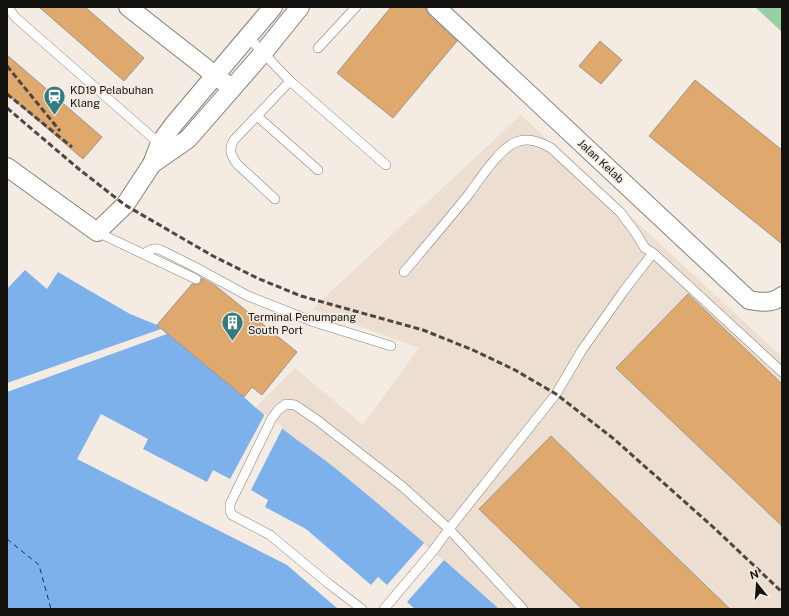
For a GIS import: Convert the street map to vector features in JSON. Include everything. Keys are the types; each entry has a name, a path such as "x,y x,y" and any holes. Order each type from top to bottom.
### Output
{"street":[{"path":"128,7 232,89"},
{"path":"7,168 97,232 125,205 164,148 174,124 273,7"},
{"path":"164,148 188,139 263,53 300,7"},
{"name":"Jalan Kelab","path":"436,7 749,300 760,302 777,299"}],"lane":[{"path":"8,7 15,17 164,148"},
{"path":"318,48 356,7"},
{"path":"248,37 290,81 386,165"},
{"path":"275,199 237,164 230,151 234,140 290,81"},
{"path":"257,116 318,170"},
{"path":"404,272 487,169 507,148 516,142 526,140 541,142 551,148 620,212 645,248 654,253 782,372"},
{"path":"97,232 196,279"},
{"path":"144,254 156,248 248,296 314,322 391,346"},
{"path":"384,609 433,551 556,394 582,350 623,292 654,253"},
{"path":"362,609 329,584 270,535 232,515 230,511 230,504 272,418 279,409 286,404 295,405 317,420 403,488 449,529 523,609"}],"shaded area":[{"path":"521,115 782,357 782,609 499,609 396,519 333,467 255,408 295,368 363,425 419,348 312,309"}],"green space":[{"path":"755,7 782,7 782,32"}],"water":[{"path":"25,270 47,289 58,272 130,314 157,325 266,416 356,485 439,555 499,609 7,609 7,289"}],"pier":[{"path":"161,329 167,334 7,392 7,383"},
{"path":"101,414 148,439 143,449 207,482 213,470 230,479 265,414 283,427 251,490 268,500 265,507 306,529 371,585 378,577 387,585 424,543 444,560 407,602 415,609 338,609 287,565 77,459"}],"building":[{"path":"39,7 85,7 144,58 124,81"},
{"path":"391,7 426,7 429,15 457,41 393,118 337,73"},
{"path":"600,41 622,60 601,84 579,66"},
{"name":"KD19 Pelabuhan Klang","path":"7,55 102,137 83,159 7,94"},
{"path":"695,80 782,150 782,244 649,136"},
{"name":"Terminal Penumpang South Port","path":"202,278 216,286 297,352 262,395 252,387 244,397 157,325 192,284 199,284"},
{"path":"688,294 782,384 782,526 616,368"},
{"path":"551,436 730,609 582,609 479,509"}],"ferry route":[{"path":"7,539 39,565 51,609"}],"railway":[{"path":"7,66 60,131"},
{"path":"7,94 72,147"},
{"path":"7,108 80,170 125,205 213,256 257,278 301,296 423,330 473,350 515,370 556,394 614,439 712,526 782,592"}],"place":[{"name":"KD19 Pelabuhan Klang","path":"55,116"},
{"name":"Terminal Penumpang South Port","path":"232,342"}]}
